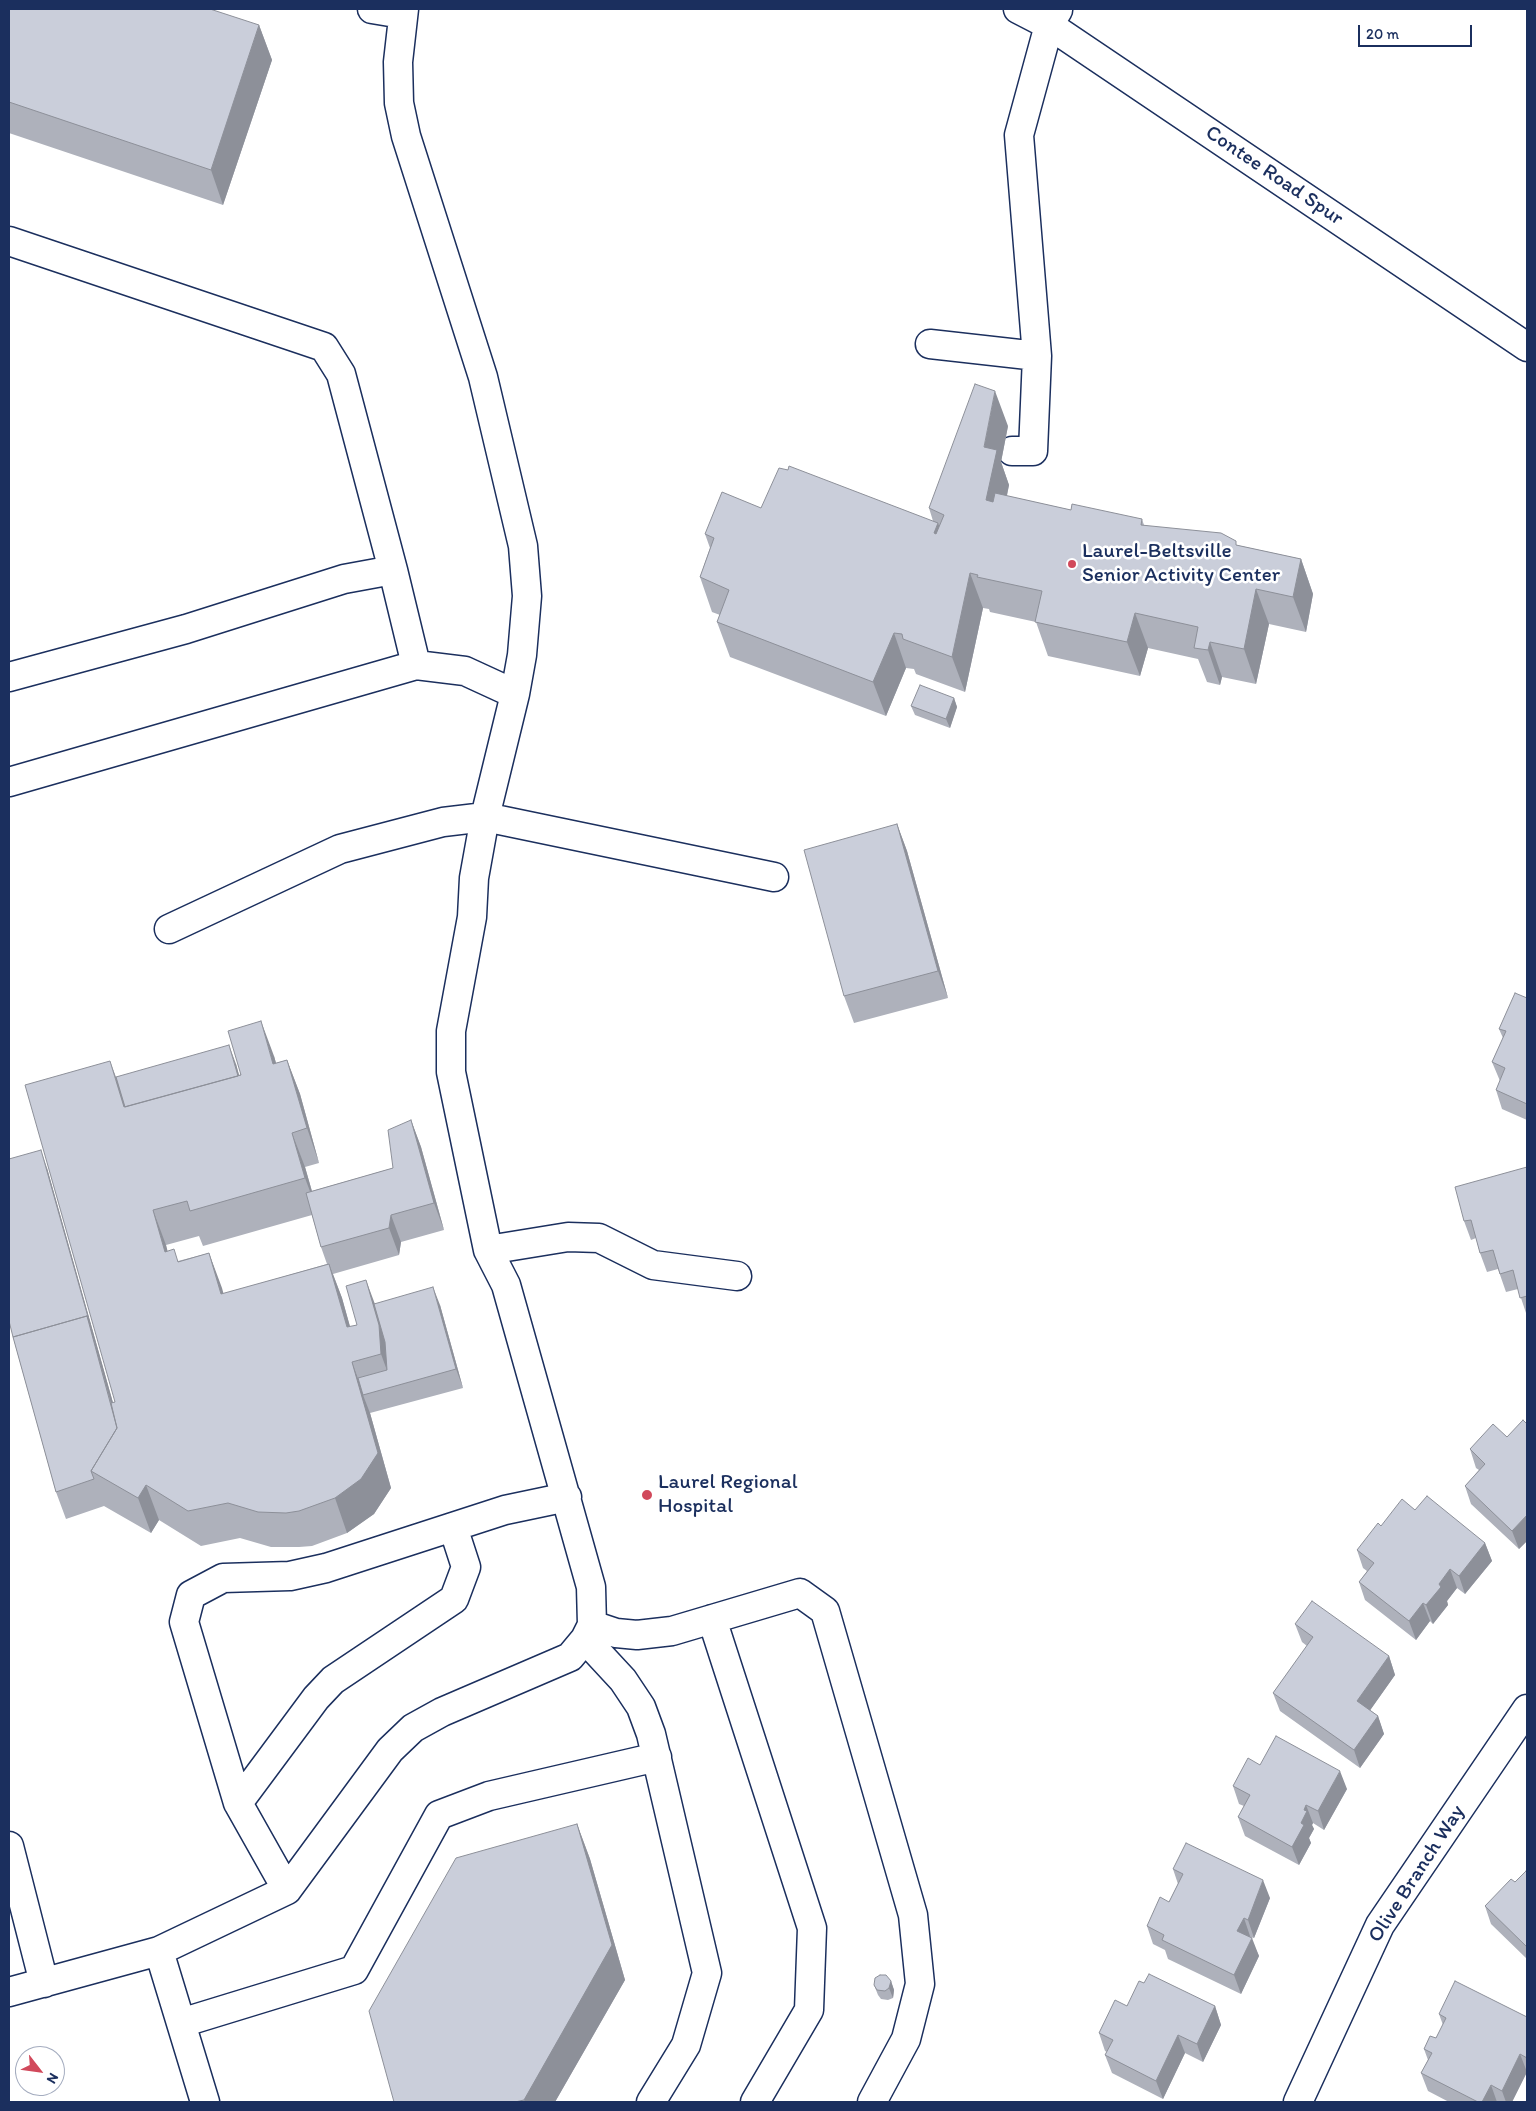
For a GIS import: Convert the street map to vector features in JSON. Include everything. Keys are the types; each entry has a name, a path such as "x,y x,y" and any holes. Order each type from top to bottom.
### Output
{"street":[{"path":"9,1992 159,1951 287,1890 390,1750 413,1728 442,1712 570,1657 588,1632 592,1587 506,1285 488,1250 451,1072 451,1031 472,917 474,878 485,817 515,694 522,655 527,596 523,546 483,377 406,136 399,103 398,62 403,12 372,9"},
{"name":"Contee Road Spur","path":"1018,9 1054,17 1527,347"},
{"path":"1022,451 1038,356 1019,135 1054,17"},
{"path":"9,241 324,347 341,374 416,665"},
{"path":"930,344 1038,356"},
{"path":"9,677 186,629 344,579 393,570"},
{"path":"9,782 416,665 465,671 515,694"},
{"path":"169,929 340,849 443,822 485,817 774,877"},
{"path":"488,1250 568,1237 599,1238 653,1265 737,1276"},
{"path":"287,1890 238,1803 184,1622 191,1595 223,1578 290,1576 326,1568 504,1510 567,1497"},
{"path":"238,1803 316,1698 333,1680 454,1599 466,1567 454,1527"},
{"path":"588,1632 637,1635 672,1631 800,1593 824,1611 913,1915 920,1984 906,2039 872,2102"},
{"path":"712,1619 812,1928 809,2010 754,2102"},
{"path":"588,1632 641,1707 657,1757 707,1973 686,2045 651,2102"},
{"name":"Olive Branch Way","path":"1298,2102 1380,1925 1526,1714"},
{"path":"181,2023 354,1970 439,1815 489,1796 657,1757"},
{"path":"9,1846 44,1983"},
{"path":"159,1951 205,2102"}],"building":[{"path":"9,9 210,9 259,25 211,170 9,102"},
{"name":"Laurel-Beltsville Senior Activity Center","path":"975,384 995,391 984,447 997,450 986,500 993,502 995,493 1071,510 1072,504 1142,519 1141,525 1221,533 1236,541 1236,545 1301,559 1293,597 1256,589 1244,649 1210,642 1208,650 1194,648 1198,627 1135,613 1127,642 1035,622 1042,591 977,577 978,575 970,573 952,657 903,639 902,634 894,633 873,682 717,622 729,590 700,577 714,538 705,534 722,492 761,508 779,468 788,470 789,466 938,523 934,533 936,534 944,515 929,508"},
{"path":"920,685 954,698 946,719 911,706"},
{"path":"897,824 938,971 844,996 804,850"},
{"path":"1515,993 1527,998 1527,1104 1496,1090 1505,1068 1492,1062 1506,1031 1499,1029"},
{"path":"261,1021 273,1064 287,1060 307,1128 292,1133 305,1178 190,1211 187,1201 153,1210 165,1252 174,1249 178,1262 209,1253 221,1294 329,1264 347,1327 357,1325 346,1286 366,1280 379,1325 381,1354 352,1362 378,1453 361,1479 335,1498 299,1511 286,1513 258,1512 228,1503 188,1511 146,1485 138,1498 91,1471 117,1428 111,1403 115,1402 25,1085 110,1061 124,1107 241,1075 228,1031"},
{"path":"229,1045 238,1076 125,1107 116,1077"},
{"path":"411,1120 434,1203 391,1215 389,1228 321,1247 306,1193 393,1168 388,1130"},
{"path":"41,1150 90,1324 87,1316 13,1337 9,1321 9,1159"},
{"path":"1527,1167 1527,1296 1520,1298 1513,1270 1500,1274 1493,1250 1480,1253 1471,1220 1464,1221 1455,1187"},
{"path":"433,1287 456,1369 363,1395 358,1378 387,1370 385,1342 374,1304"},
{"path":"87,1316 117,1428 91,1471 94,1479 56,1492 13,1337"},
{"path":"1523,1420 1527,1424 1527,1515 1512,1531 1465,1486 1485,1464 1470,1449 1493,1424 1507,1437"},
{"path":"1427,1496 1485,1543 1459,1576 1450,1569 1439,1584 1441,1587 1426,1605 1423,1603 1409,1621 1359,1582 1374,1563 1357,1550 1378,1523 1381,1526 1402,1499 1415,1510"},
{"path":"1312,1601 1389,1656 1357,1701 1378,1716 1354,1750 1273,1693 1313,1637 1295,1624"},
{"path":"1276,1736 1340,1771 1318,1811 1306,1805 1304,1810 1307,1811 1301,1823 1304,1825 1292,1847 1238,1817 1250,1795 1233,1786 1248,1758 1260,1765"},
{"path":"577,1824 612,1945 524,2100 515,2102 394,2102 369,2011 456,1858"},
{"path":"1186,1843 1263,1880 1248,1920 1244,1918 1237,1931 1252,1938 1234,1975 1162,1940 1164,1935 1147,1926 1160,1897 1169,1902 1183,1874 1173,1869"},
{"path":"1526,1871 1527,1947 1485,1906 1511,1879 1515,1882"},
{"path":"1149,1974 1215,2006 1197,2044 1178,2035 1156,2081 1105,2055 1113,2040 1099,2033 1115,2000 1127,2006 1139,1981 1144,1983"},
{"path":"880,1975 886,1975 891,1981 889,1988 885,1991 877,1990 874,1985 875,1978"},
{"path":"1455,1981 1527,2017 1527,2058 1520,2054 1502,2091 1491,2085 1482,2102 1478,2102 1421,2073 1432,2053 1424,2049 1430,2036 1436,2038 1446,2018 1439,2014"}],"place":[{"name":"Laurel-Beltsville Senior Activity Center","path":"1072,564"},
{"name":"Laurel Regional Hospital","path":"647,1495"}]}
